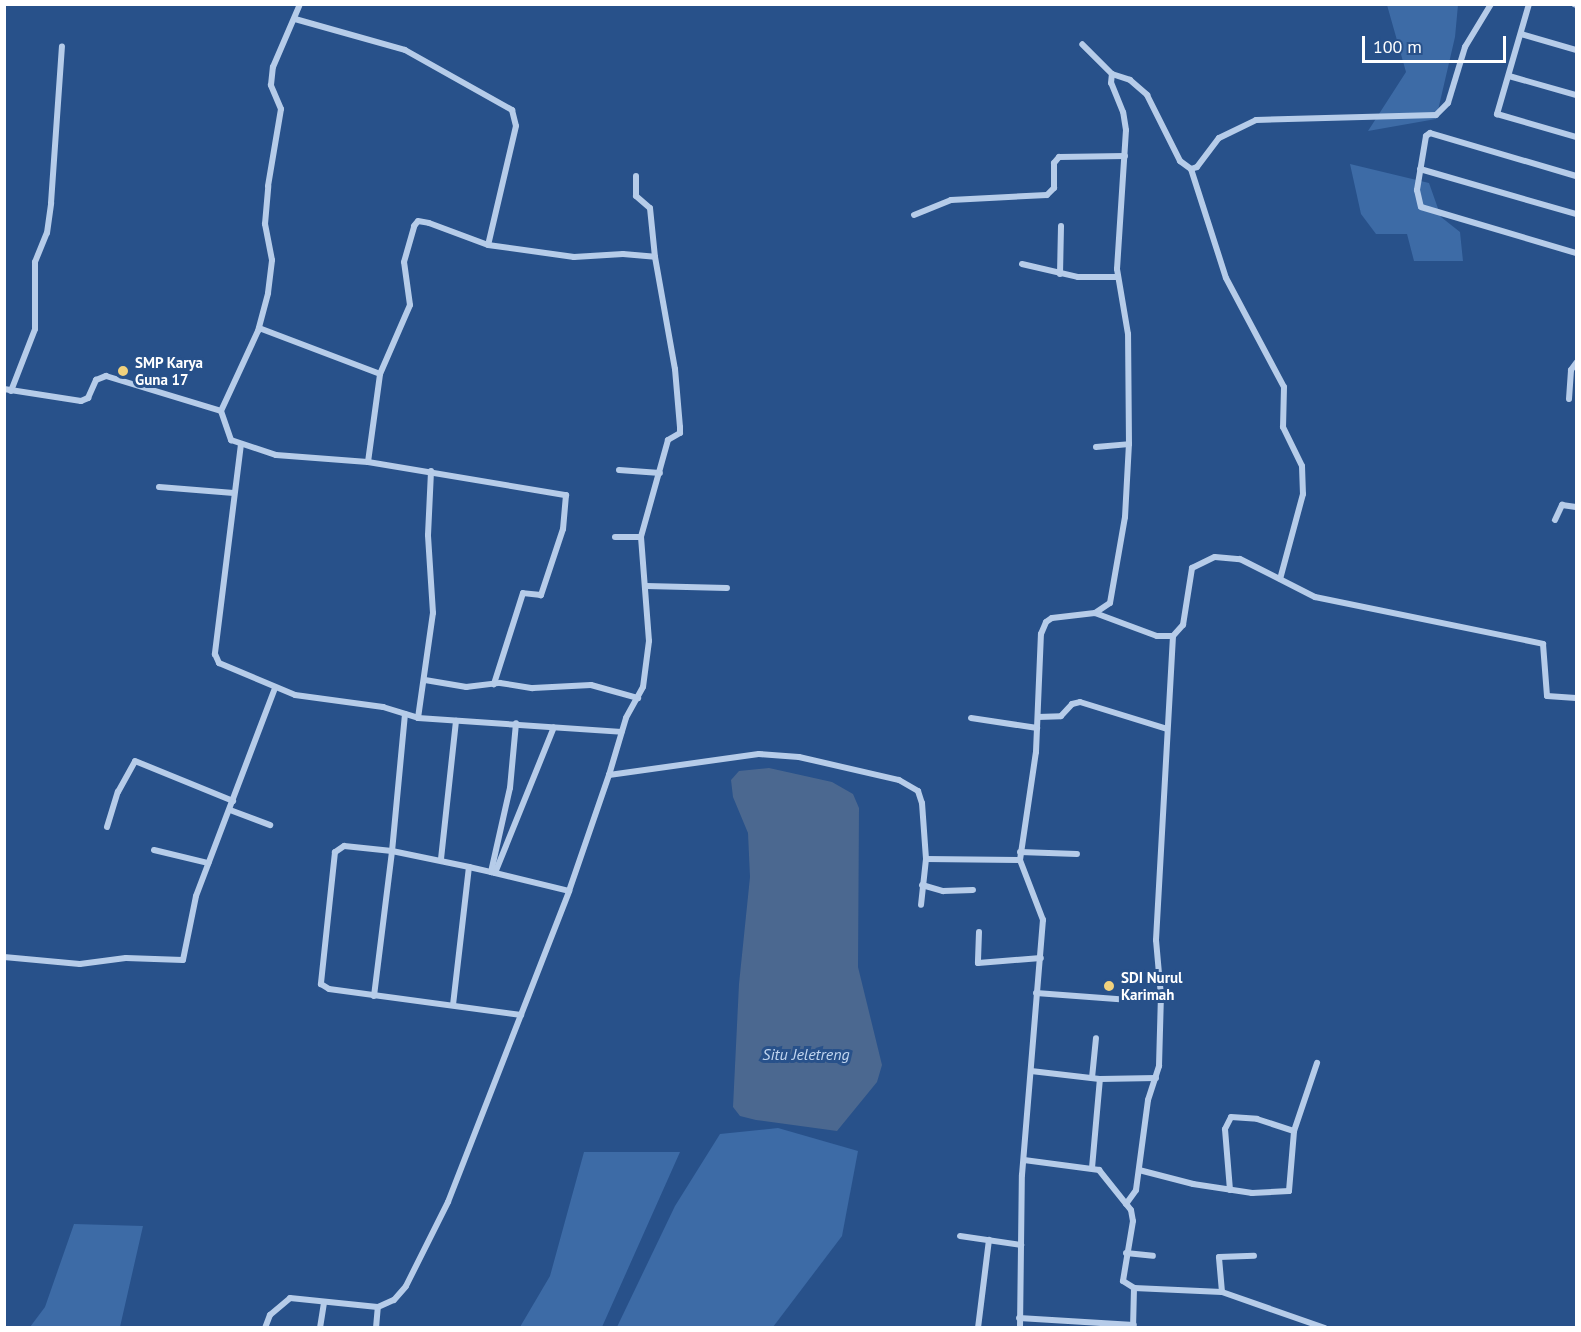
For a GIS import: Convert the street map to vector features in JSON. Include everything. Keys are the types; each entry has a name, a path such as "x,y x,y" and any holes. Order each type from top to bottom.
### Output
{"street":[{"path":"300,4 273,67 271,85 280,109 271,149 265,224 272,248 271,276 259,328 221,411 227,437 241,444 295,458 368,462 566,495 563,530 541,596 523,593 494,684"},
{"path":"1191,170 1197,167 1219,138 1256,120 1437,115 1448,103 1465,47 1491,4"},
{"path":"1529,4 1497,114 1576,137"},
{"path":"295,19 405,50 512,110 516,126 488,245"},
{"path":"1521,34 1576,50"},
{"path":"1082,44 1112,74 1130,80 1147,95 1180,161 1191,170 1226,278 1284,387 1283,427 1302,466 1303,494 1280,579"},
{"path":"62,46 50,216 35,262 35,328 8,390 81,401 88,398 93,382 106,376 221,411"},
{"path":"1020,1328 1024,1160 1036,993 1041,958 1041,908 1020,860 1020,852 1038,728 1043,626 1052,618 1095,613 1105,608 1111,597 1125,517 1129,444 1128,334 1118,276 1125,156 1123,112 1111,84 1112,74"},
{"path":"1509,76 1576,95"},
{"path":"1576,176 1430,133 1426,136 1417,190 1421,207 1576,253"},
{"path":"914,215 951,200 1047,195 1054,188 1054,163 1059,157 1125,156"},
{"path":"1420,169 1576,214"},
{"path":"265,1328 277,1307 290,1299 378,1307 398,1296 422,1259 569,891 622,732 638,698 648,667 646,586 641,537 668,440 680,433 680,427 674,359 655,257 650,207 636,196 636,176"},
{"path":"368,462 380,374 410,305 404,262 418,221 488,245 555,255 655,257"},
{"path":"1060,274 1061,226"},
{"path":"1022,264 1060,274 1118,276"},
{"path":"259,328 380,374"},
{"path":"1569,399 1571,370 1576,363"},
{"path":"241,444 234,493 231,543 215,654 222,664 295,695 383,707 418,718 622,732"},
{"path":"1096,447 1129,444"},
{"path":"619,470 660,472"},
{"path":"418,718 433,613 428,536 431,471"},
{"path":"159,487 234,493"},
{"path":"1555,520 1562,505 1576,507"},
{"path":"615,537 641,537"},
{"path":"1126,1204 1136,1190 1148,1100 1156,1078 1161,996 1156,940 1173,636 1183,625 1192,568 1215,557 1240,560 1315,597 1543,644 1547,696 1576,698"},
{"path":"646,586 727,588"},
{"path":"1095,613 1157,636 1173,636"},
{"path":"425,680 466,687 494,684 533,688 591,685 638,698"},
{"path":"4,957 80,964 126,958 183,960 208,863 275,688"},
{"path":"1038,717 1061,716 1072,704 1080,702 1167,729"},
{"path":"375,996 405,714"},
{"path":"971,718 1038,728"},
{"path":"441,859 456,721"},
{"path":"493,873 510,788 516,723"},
{"path":"493,873 554,727"},
{"path":"609,775 759,754 799,757 898,780 918,791 922,803 926,859 921,885 921,905"},
{"path":"107,826 118,792 135,761 233,801"},
{"path":"230,810 270,825"},
{"path":"521,1015 329,989 319,979 333,858 338,848 344,846 392,851 441,859 569,891"},
{"path":"154,850 208,863"},
{"path":"1020,852 1077,854"},
{"path":"926,859 1020,860"},
{"path":"453,1005 469,867"},
{"path":"921,885 943,891 973,890"},
{"path":"979,932 978,963 1041,958"},
{"path":"1036,993 1130,1000 1161,996"},
{"path":"1092,1168 1096,1038"},
{"path":"1139,1170 1230,1190 1252,1193 1289,1191 1294,1131 1317,1064"},
{"path":"1031,1071 1096,1079 1156,1078"},
{"path":"1230,1190 1225,1129 1231,1117 1257,1119 1294,1131"},
{"path":"1024,1160 1099,1170 1134,1217 1126,1253 1124,1281 1134,1288 1221,1292 1325,1328"},
{"path":"960,1236 1022,1245"},
{"path":"978,1328 989,1240"},
{"path":"1126,1253 1154,1256"},
{"path":"1221,1292 1219,1257 1254,1256"},
{"path":"1019,1318 1134,1326 1134,1288"},
{"path":"320,1328 324,1302"},
{"path":"376,1328 378,1307"}],"shaded area":[{"path":"1387,5 1458,5 1455,37 1436,119 1368,131 1406,72"},
{"path":"1350,164 1429,183 1441,217 1460,232 1463,261 1414,261 1407,234 1376,234 1361,214"},
{"path":"778,1128 858,1151 842,1236 773,1327 617,1327 675,1206 720,1134"},
{"path":"584,1152 680,1152 602,1327 520,1327 550,1276"},
{"path":"74,1224 143,1226 120,1327 30,1327 45,1307"}],"water":[{"name":"Situ Jeletreng","path":"769,768 832,782 853,794 859,808 858,967 882,1065 877,1082 837,1131 756,1120 740,1116 733,1107 739,984 750,877 748,833 733,797 731,780 739,771"}],"place":[{"name":"SMP Karya Guna 17","path":"123,371"},
{"name":"SDI Nurul Karimah","path":"1109,986"}]}
